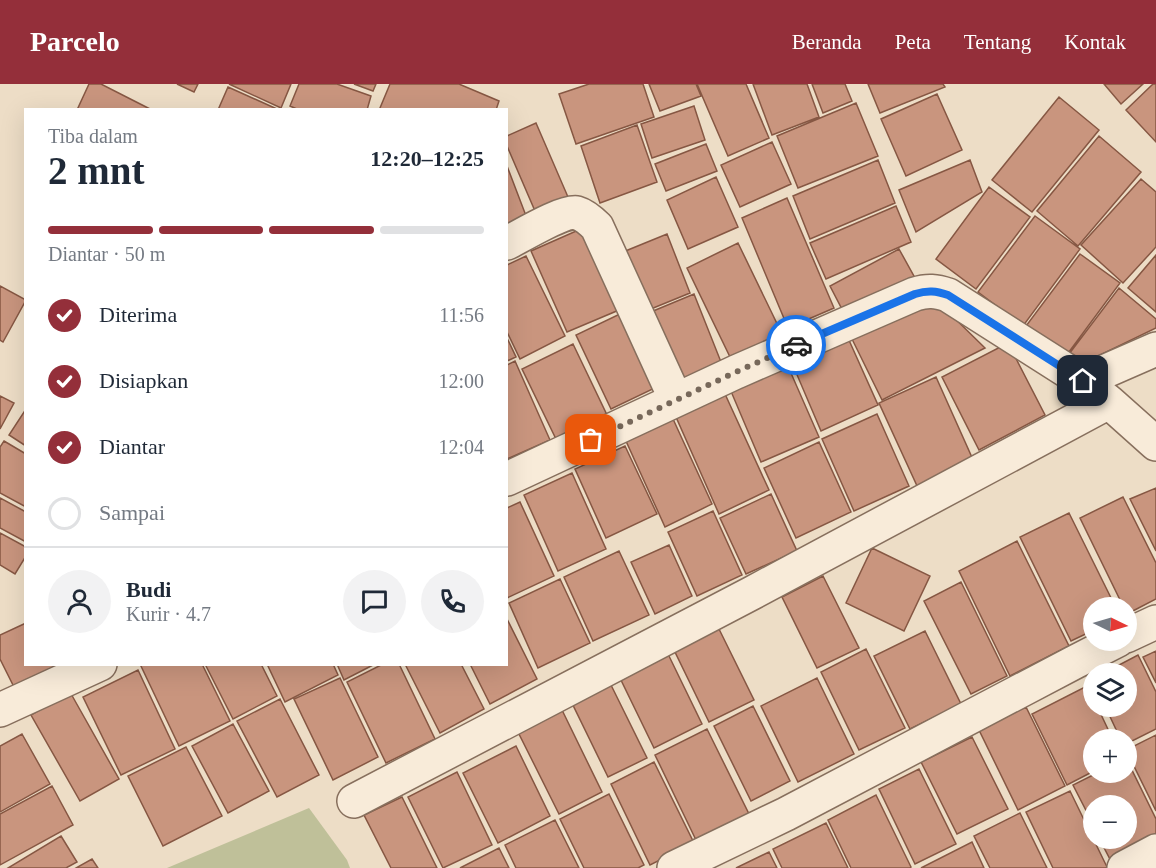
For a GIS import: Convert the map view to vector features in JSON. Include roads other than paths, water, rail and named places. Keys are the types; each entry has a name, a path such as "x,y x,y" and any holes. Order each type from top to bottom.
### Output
{"street":[{"path":"508,242 564,214 577,213 597,227 676,400"},
{"path":"508,479 736,372 927,290 948,295 1083,381 1156,444"},
{"path":"1083,381 1156,349"},
{"path":"354,801 752,593 1109,402"},
{"path":"1137,631 1156,622"},
{"path":"674,868 786,814 1096,651"},
{"path":"0,710 96,666"},
{"path":"1124,868 1156,851"}]}
